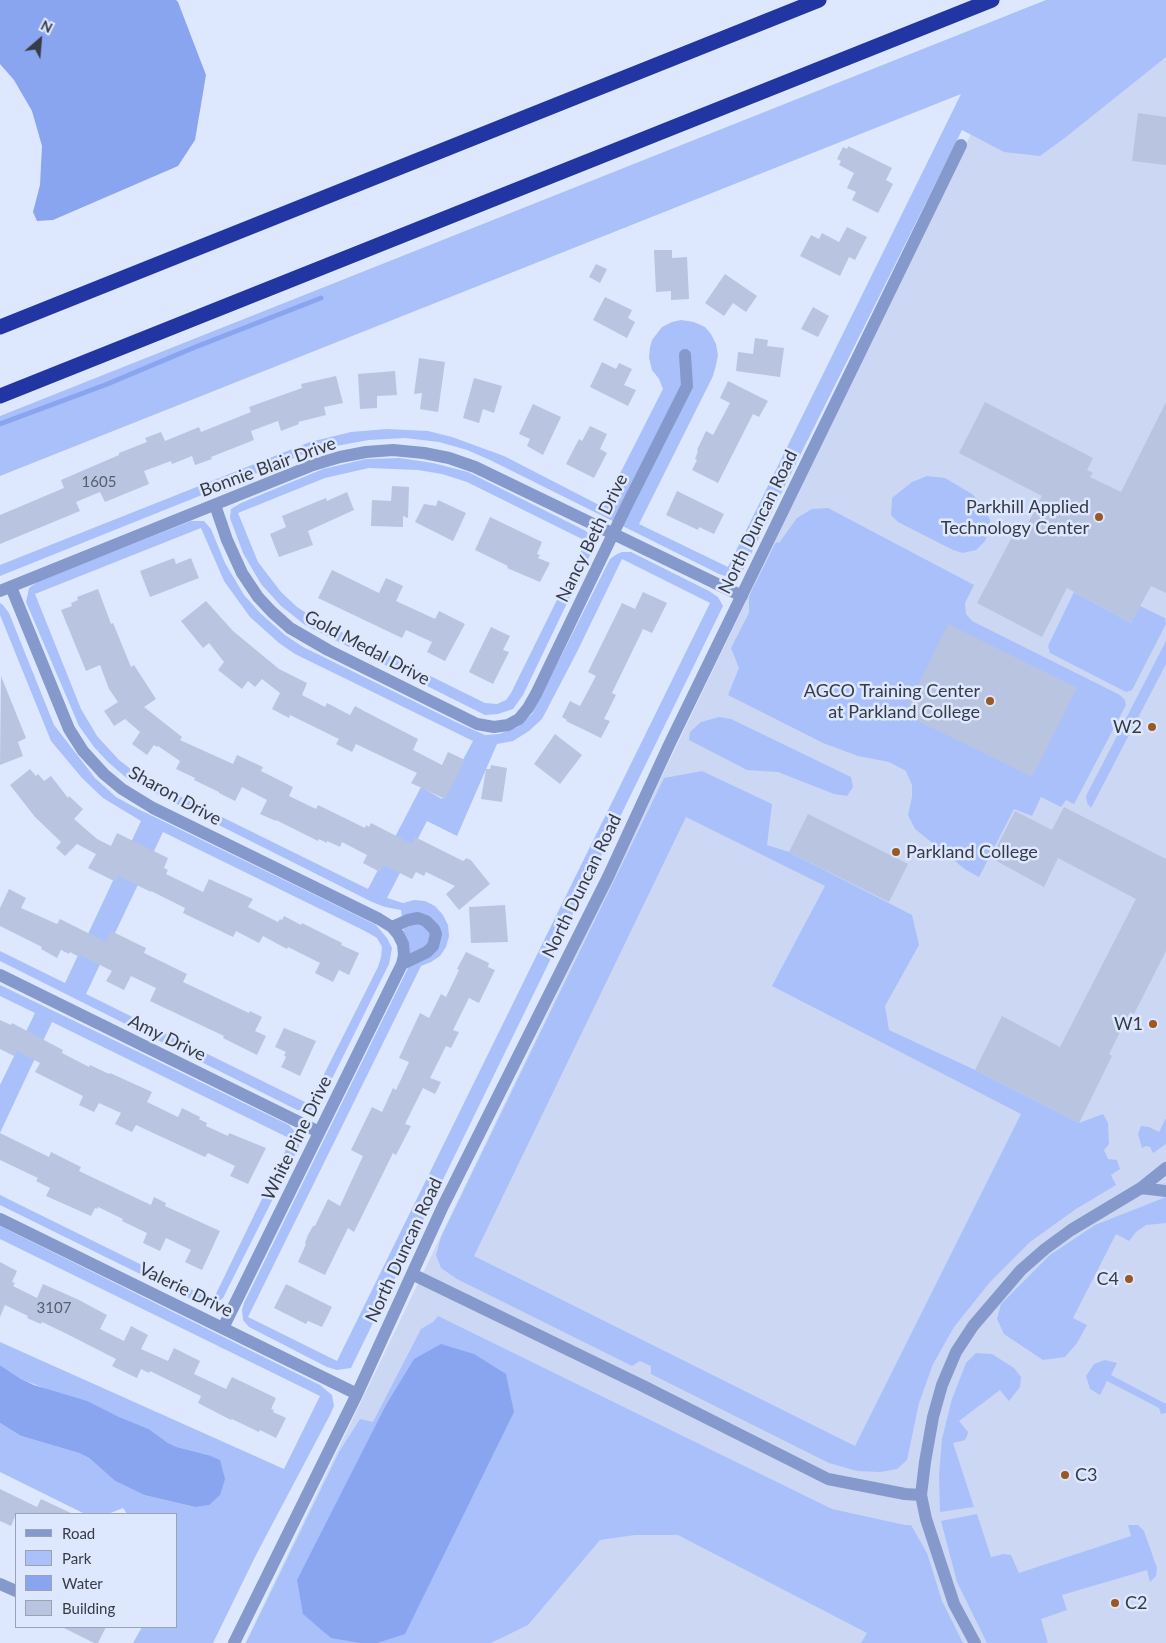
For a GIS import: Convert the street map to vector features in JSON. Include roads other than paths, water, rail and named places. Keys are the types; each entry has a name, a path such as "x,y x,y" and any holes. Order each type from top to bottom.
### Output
{"highway":[{"path":"0,327 818,0"},
{"path":"0,396 992,0"}],"street":[{"name":"North Duncan Road","path":"234,1643 357,1394 442,1206 608,877 669,744 961,145"},
{"name":"Nancy Beth Drive","path":"508,725 519,719 534,699 687,386 685,355"},
{"name":"Bonnie Blair Drive","path":"6,589 328,460 366,452 392,450 449,458 475,467 742,596"},
{"name":"Gold Medal Drive","path":"215,505 227,540 242,573 258,597 290,628 328,650 477,724 494,727 508,725"},
{"name":"Sharon Drive","path":"6,589 69,729 83,751 104,774 122,789 148,805 346,902 392,927 403,944"},
{"path":"392,927 418,918 434,929 436,934 436,939 428,952 402,964"},
{"name":"White Pine Drive","path":"223,1328 402,964 403,944"},
{"name":"Amy Drive","path":"0,975 319,1132"},
{"path":"975,1643 951,1595 926,1519 921,1495 925,1462 937,1401 956,1352 973,1326 1021,1270 1071,1230 1141,1188 1166,1168"},
{"path":"1141,1188 1166,1191"},
{"name":"Valerie Drive","path":"0,1219 357,1394"},
{"path":"412,1274 643,1386 828,1479 905,1494 921,1495"},
{"path":"0,1584 15,1592"}],"water":[{"path":"0,0 176,0 206,75 195,140 178,166 53,220 37,221 33,212 40,185 42,146 32,111 14,80 0,64"},
{"path":"441,1344 474,1354 506,1374 514,1412 405,1634 377,1643 360,1643 331,1638 303,1614 297,1580 386,1405 414,1359"},
{"path":"0,1365 34,1385 87,1401 149,1429 168,1443 177,1447 220,1460 225,1479 220,1495 209,1505 195,1507 144,1495 115,1481 89,1458 79,1453 21,1436 0,1423"}],"waterway":[{"path":"0,424 105,385 321,298"}],"place":[{"name":"Parkhill Applied Technology Center","path":"1099,517"},
{"name":"AGCO Training Center at Parkland College","path":"990,701"},
{"name":"W2","path":"1152,727"},
{"name":"Parkland College","path":"896,852"},
{"name":"W1","path":"1153,1024"},
{"name":"C4","path":"1129,1279"},
{"name":"C3","path":"1065,1475"},
{"name":"C2","path":"1115,1603"}]}
